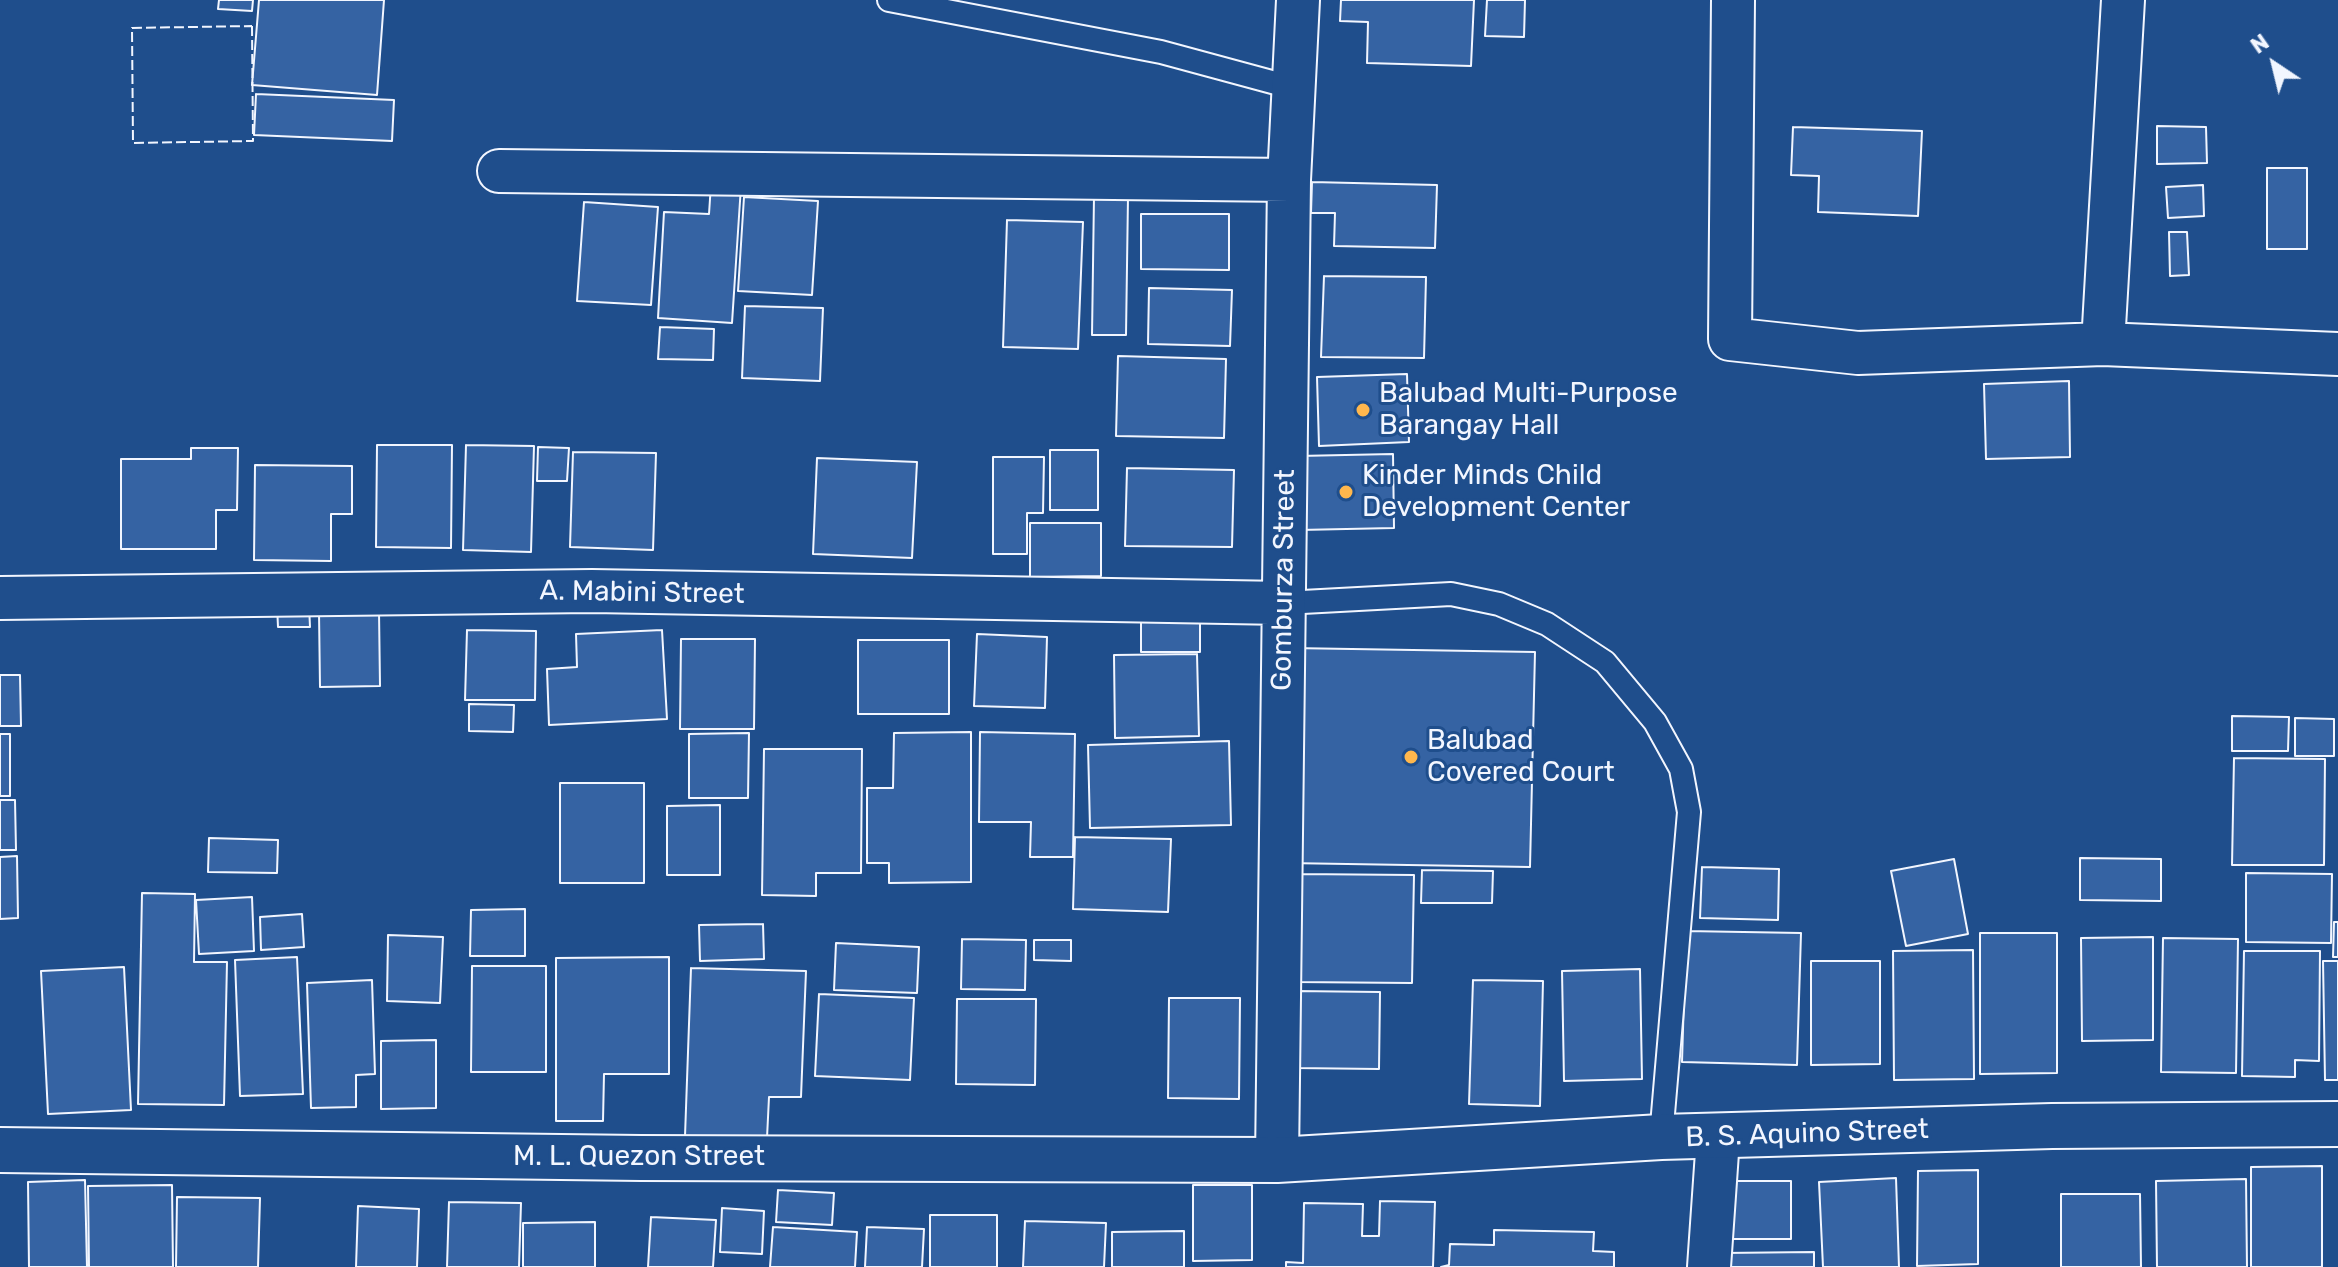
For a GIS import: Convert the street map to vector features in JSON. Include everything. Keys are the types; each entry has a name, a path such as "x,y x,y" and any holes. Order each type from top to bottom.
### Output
{"street":[{"name":"Gomburza Street","path":"1277,1160 1289,180 1298,0"},
{"path":"1733,0 1730,339 1858,353 2103,344 2338,354"},
{"path":"2103,344 2123,0"},
{"path":"499,171 1289,180"},
{"name":"A. Mabini Street","path":"0,598 592,591 1284,603"},
{"name":"B. S. Aquino Street","path":"1277,1160 1661,1137 1718,1138 2052,1126 2338,1124"},
{"path":"1709,1267 1718,1138"},
{"name":"M. L. Quezon Street","path":"0,1150 641,1158 1277,1160"}],"lane":[{"path":"889,0 1161,52 1294,88"},
{"path":"1284,603 1451,594 1499,604 1547,624 1605,662 1655,722 1681,769 1689,812 1661,1137"}],"building":[{"path":"219,0 253,0 252,11 218,9"},
{"path":"259,0 384,0 377,95 252,85"},
{"path":"1341,0 1474,0 1471,66 1367,63 1368,22 1340,21"},
{"path":"1487,0 1525,0 1524,37 1485,36"},
{"path":"256,94 394,100 392,141 254,135"},
{"path":"2157,126 2206,127 2207,163 2157,164"},
{"path":"1793,127 1922,131 1918,216 1818,212 1819,176 1791,175"},
{"path":"2267,168 2307,168 2307,249 2267,249"},
{"path":"1312,182 1437,185 1435,248 1334,246 1335,213 1311,213"},
{"path":"711,184 741,186 732,323 658,318 664,212 709,214"},
{"path":"2203,185 2204,216 2168,218 2166,187"},
{"path":"1094,196 1128,197 1126,335 1092,335"},
{"path":"744,197 818,201 812,295 738,291"},
{"path":"584,202 658,207 651,305 577,301"},
{"path":"1141,214 1229,214 1229,270 1141,269"},
{"path":"1007,220 1083,222 1078,349 1003,347"},
{"path":"2169,232 2187,232 2189,275 2170,276"},
{"path":"1324,276 1426,277 1424,358 1321,357"},
{"path":"1149,288 1232,290 1230,346 1148,344"},
{"path":"745,306 823,308 820,381 742,378"},
{"path":"660,327 714,329 713,360 658,359"},
{"path":"1118,356 1226,359 1224,438 1116,436"},
{"name":"Balubad Multi-Purpose Barangay Hall","path":"1407,374 1409,442 1319,446 1317,377"},
{"path":"2069,381 2070,457 1986,459 1984,384"},
{"path":"377,445 452,445 451,548 376,547"},
{"path":"466,445 534,446 531,552 463,550"},
{"path":"538,447 569,448 567,481 537,481"},
{"path":"191,448 238,448 237,510 216,510 216,549 121,549 121,459 191,459"},
{"path":"1050,450 1098,450 1098,510 1050,510"},
{"path":"573,452 656,453 653,550 570,547"},
{"name":"Kinder Minds Child Development Center","path":"1393,454 1394,528 1299,530 1298,456"},
{"path":"993,457 1044,457 1043,513 1027,513 1027,554 993,554"},
{"path":"817,458 917,462 912,558 813,554"},
{"path":"255,465 352,466 352,514 331,514 331,561 254,560"},
{"path":"1127,468 1234,470 1232,547 1125,546"},
{"path":"1030,523 1101,523 1101,576 1030,577"},
{"path":"277,605 309,605 310,627 278,627"},
{"path":"1200,607 1200,652 1141,652 1141,608"},
{"path":"379,611 380,686 320,687 319,612"},
{"path":"467,630 536,631 535,700 465,700"},
{"path":"662,630 667,719 549,725 547,669 577,667 576,634"},
{"path":"977,634 1047,637 1045,708 974,706"},
{"path":"681,639 755,639 754,729 680,729"},
{"path":"858,640 949,640 949,714 858,714"},
{"name":"Balubad Covered Court","path":"1291,648 1535,652 1530,867 1286,863"},
{"path":"1197,654 1199,736 1115,738 1114,655"},
{"path":"0,675 20,675 21,726 0,726"},
{"path":"469,704 514,705 513,732 469,731"},
{"path":"2232,716 2289,717 2288,751 2232,751"},
{"path":"2295,718 2334,719 2334,756 2295,756"},
{"path":"971,732 971,882 889,883 889,863 867,863 867,788 893,788 894,733"},
{"path":"980,732 1075,734 1073,857 1030,857 1031,822 979,822"},
{"path":"749,733 748,798 689,798 689,734"},
{"path":"0,734 10,734 10,796 0,796"},
{"path":"1229,741 1231,825 1090,828 1088,745"},
{"path":"764,749 862,749 861,873 816,873 816,896 762,895"},
{"path":"2234,758 2325,759 2324,865 2232,865"},
{"path":"560,783 644,783 644,883 560,883"},
{"path":"0,800 15,800 16,850 0,850"},
{"path":"720,805 720,875 667,875 667,806"},
{"path":"1075,837 1171,839 1168,912 1073,909"},
{"path":"209,838 278,840 277,873 208,872"},
{"path":"17,856 18,918 0,919 0,857"},
{"path":"2080,858 2161,859 2161,901 2080,900"},
{"path":"1954,859 1968,934 1906,946 1891,871"},
{"path":"1702,867 1779,869 1778,920 1700,918"},
{"path":"1422,870 1493,871 1492,903 1421,903"},
{"path":"2246,873 2332,874 2331,943 2246,942"},
{"path":"1297,874 1414,875 1412,983 1294,982"},
{"path":"142,893 195,894 194,962 227,962 224,1105 138,1104"},
{"path":"252,897 254,951 199,954 196,900"},
{"path":"525,909 525,956 470,956 471,910"},
{"path":"302,914 304,947 261,950 260,917"},
{"path":"2334,922 2338,922 2338,957 2333,957"},
{"path":"763,924 764,959 700,961 699,925"},
{"path":"1686,931 1801,933 1797,1065 1682,1062"},
{"path":"1980,933 2057,933 2057,1073 1980,1074"},
{"path":"388,935 443,937 440,1003 387,1001"},
{"path":"2153,937 2153,1040 2082,1041 2081,938"},
{"path":"2163,938 2238,939 2236,1073 2161,1072"},
{"path":"962,939 1026,940 1025,990 961,989"},
{"path":"1034,940 1071,940 1071,961 1034,960"},
{"path":"836,943 919,947 917,993 834,990"},
{"path":"1973,950 1974,1079 1894,1080 1893,951"},
{"path":"2244,951 2320,951 2319,1061 2295,1060 2295,1077 2242,1076"},
{"path":"297,957 303,1094 240,1096 235,960"},
{"path":"669,957 669,1074 604,1074 603,1121 556,1121 556,958"},
{"path":"1811,961 1880,961 1880,1064 1811,1065"},
{"path":"2323,961 2338,961 2338,1080 2325,1080"},
{"path":"472,966 546,966 546,1072 471,1072"},
{"path":"124,967 131,1110 48,1114 41,971"},
{"path":"691,968 806,971 801,1097 769,1097 767,1138 685,1136"},
{"path":"1640,969 1642,1079 1564,1081 1562,971"},
{"path":"372,980 375,1074 356,1075 356,1107 311,1108 307,983"},
{"path":"1473,980 1543,981 1540,1106 1469,1104"},
{"path":"1295,991 1380,992 1379,1069 1294,1068"},
{"path":"819,994 914,998 910,1080 815,1076"},
{"path":"1169,998 1240,998 1239,1099 1168,1098"},
{"path":"957,999 1036,999 1035,1085 956,1084"},
{"path":"436,1040 436,1108 381,1109 381,1041"},
{"path":"2322,1166 2322,1267 2251,1267 2251,1167"},
{"path":"1978,1170 1978,1264 1917,1266 1918,1171"},
{"path":"1896,1178 1899,1267 1823,1267 1819,1182"},
{"path":"2246,1179 2247,1267 2157,1267 2156,1181"},
{"path":"85,1180 87,1267 29,1267 28,1182"},
{"path":"1724,1181 1791,1181 1791,1239 1723,1239"},
{"path":"172,1185 173,1267 89,1267 88,1186"},
{"path":"1193,1185 1252,1185 1252,1260 1193,1261"},
{"path":"778,1190 834,1193 832,1225 776,1222"},
{"path":"2061,1194 2140,1194 2141,1267 2061,1267"},
{"path":"177,1197 260,1198 258,1267 176,1267"},
{"path":"1380,1201 1435,1202 1433,1267 1286,1267 1286,1262 1303,1263 1304,1203 1363,1204 1362,1236 1379,1236"},
{"path":"449,1202 521,1203 519,1267 447,1267"},
{"path":"358,1206 419,1209 417,1267 356,1267"},
{"path":"722,1208 764,1211 762,1254 720,1252"},
{"path":"930,1215 997,1215 997,1267 930,1267"},
{"path":"651,1217 716,1220 713,1267 648,1267"},
{"path":"1025,1221 1106,1223 1104,1267 1023,1267"},
{"path":"595,1222 595,1267 523,1267 523,1223"},
{"path":"773,1227 857,1232 855,1267 770,1267"},
{"path":"867,1227 924,1229 922,1267 865,1267"},
{"path":"1494,1230 1594,1232 1593,1251 1614,1252 1614,1267 1441,1267 1449,1265 1450,1244 1494,1245"},
{"path":"1184,1231 1184,1267 1112,1267 1112,1232"},
{"path":"1814,1252 1814,1267 1722,1267 1722,1253"}],"fence":[{"path":"252,26 253,141 133,143 132,28 252,26"}],"place":[{"name":"Balubad Multi-Purpose Barangay Hall","path":"1363,410"},
{"name":"Kinder Minds Child Development Center","path":"1346,492"},
{"name":"Balubad Covered Court","path":"1411,757"}]}
